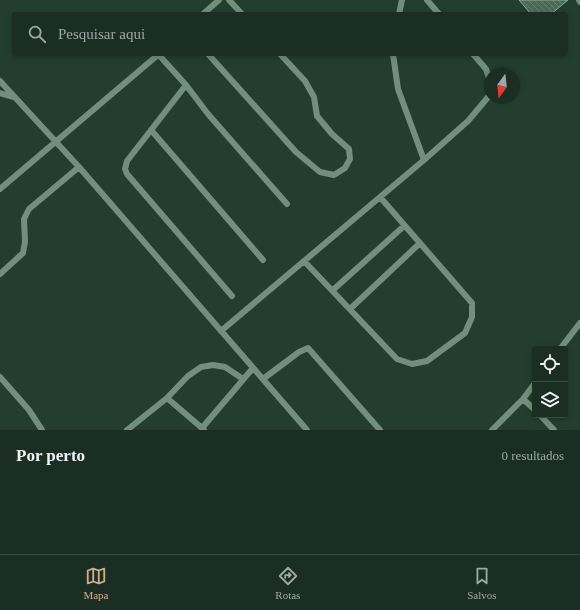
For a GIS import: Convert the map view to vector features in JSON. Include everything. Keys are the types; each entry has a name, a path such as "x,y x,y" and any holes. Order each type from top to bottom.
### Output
{"lane":[{"path":"205,12 219,0"},
{"path":"229,0 240,12"},
{"path":"399,12 402,0"},
{"path":"427,0 437,12"},
{"path":"0,189 157,56"},
{"path":"161,56 186,85 208,114 287,204"},
{"path":"210,56 296,152 320,172 334,175 345,168 350,159 348,149 332,134 317,116 314,96 305,81 282,56"},
{"path":"393,56 398,89 424,160"},
{"path":"475,56 485,68"},
{"path":"0,81 13,97 79,167 307,430"},
{"path":"186,85 127,161 125,169 127,174 232,296"},
{"path":"0,92 13,97"},
{"path":"221,331 424,160 468,121 484,102"},
{"path":"151,130 263,260"},
{"path":"0,274 23,253 26,242 24,219 29,209 79,167"},
{"path":"304,261 397,359 412,364 427,361 465,333 472,317 472,303 419,244 380,197"},
{"path":"333,290 404,226"},
{"path":"350,309 419,244"},
{"path":"562,346 580,324"},
{"path":"263,379 299,352 308,348 316,354 380,430"},
{"path":"126,430 167,398 188,376 201,367 213,365 225,367 243,379"},
{"path":"167,398 203,429 253,368"},
{"path":"0,377 29,410 42,430"},
{"path":"492,430 523,399 532,386"},
{"path":"523,399 532,407"},
{"path":"543,418 554,430"}],"building":[{"path":"519,0 568,0 553,12 529,12"}]}
